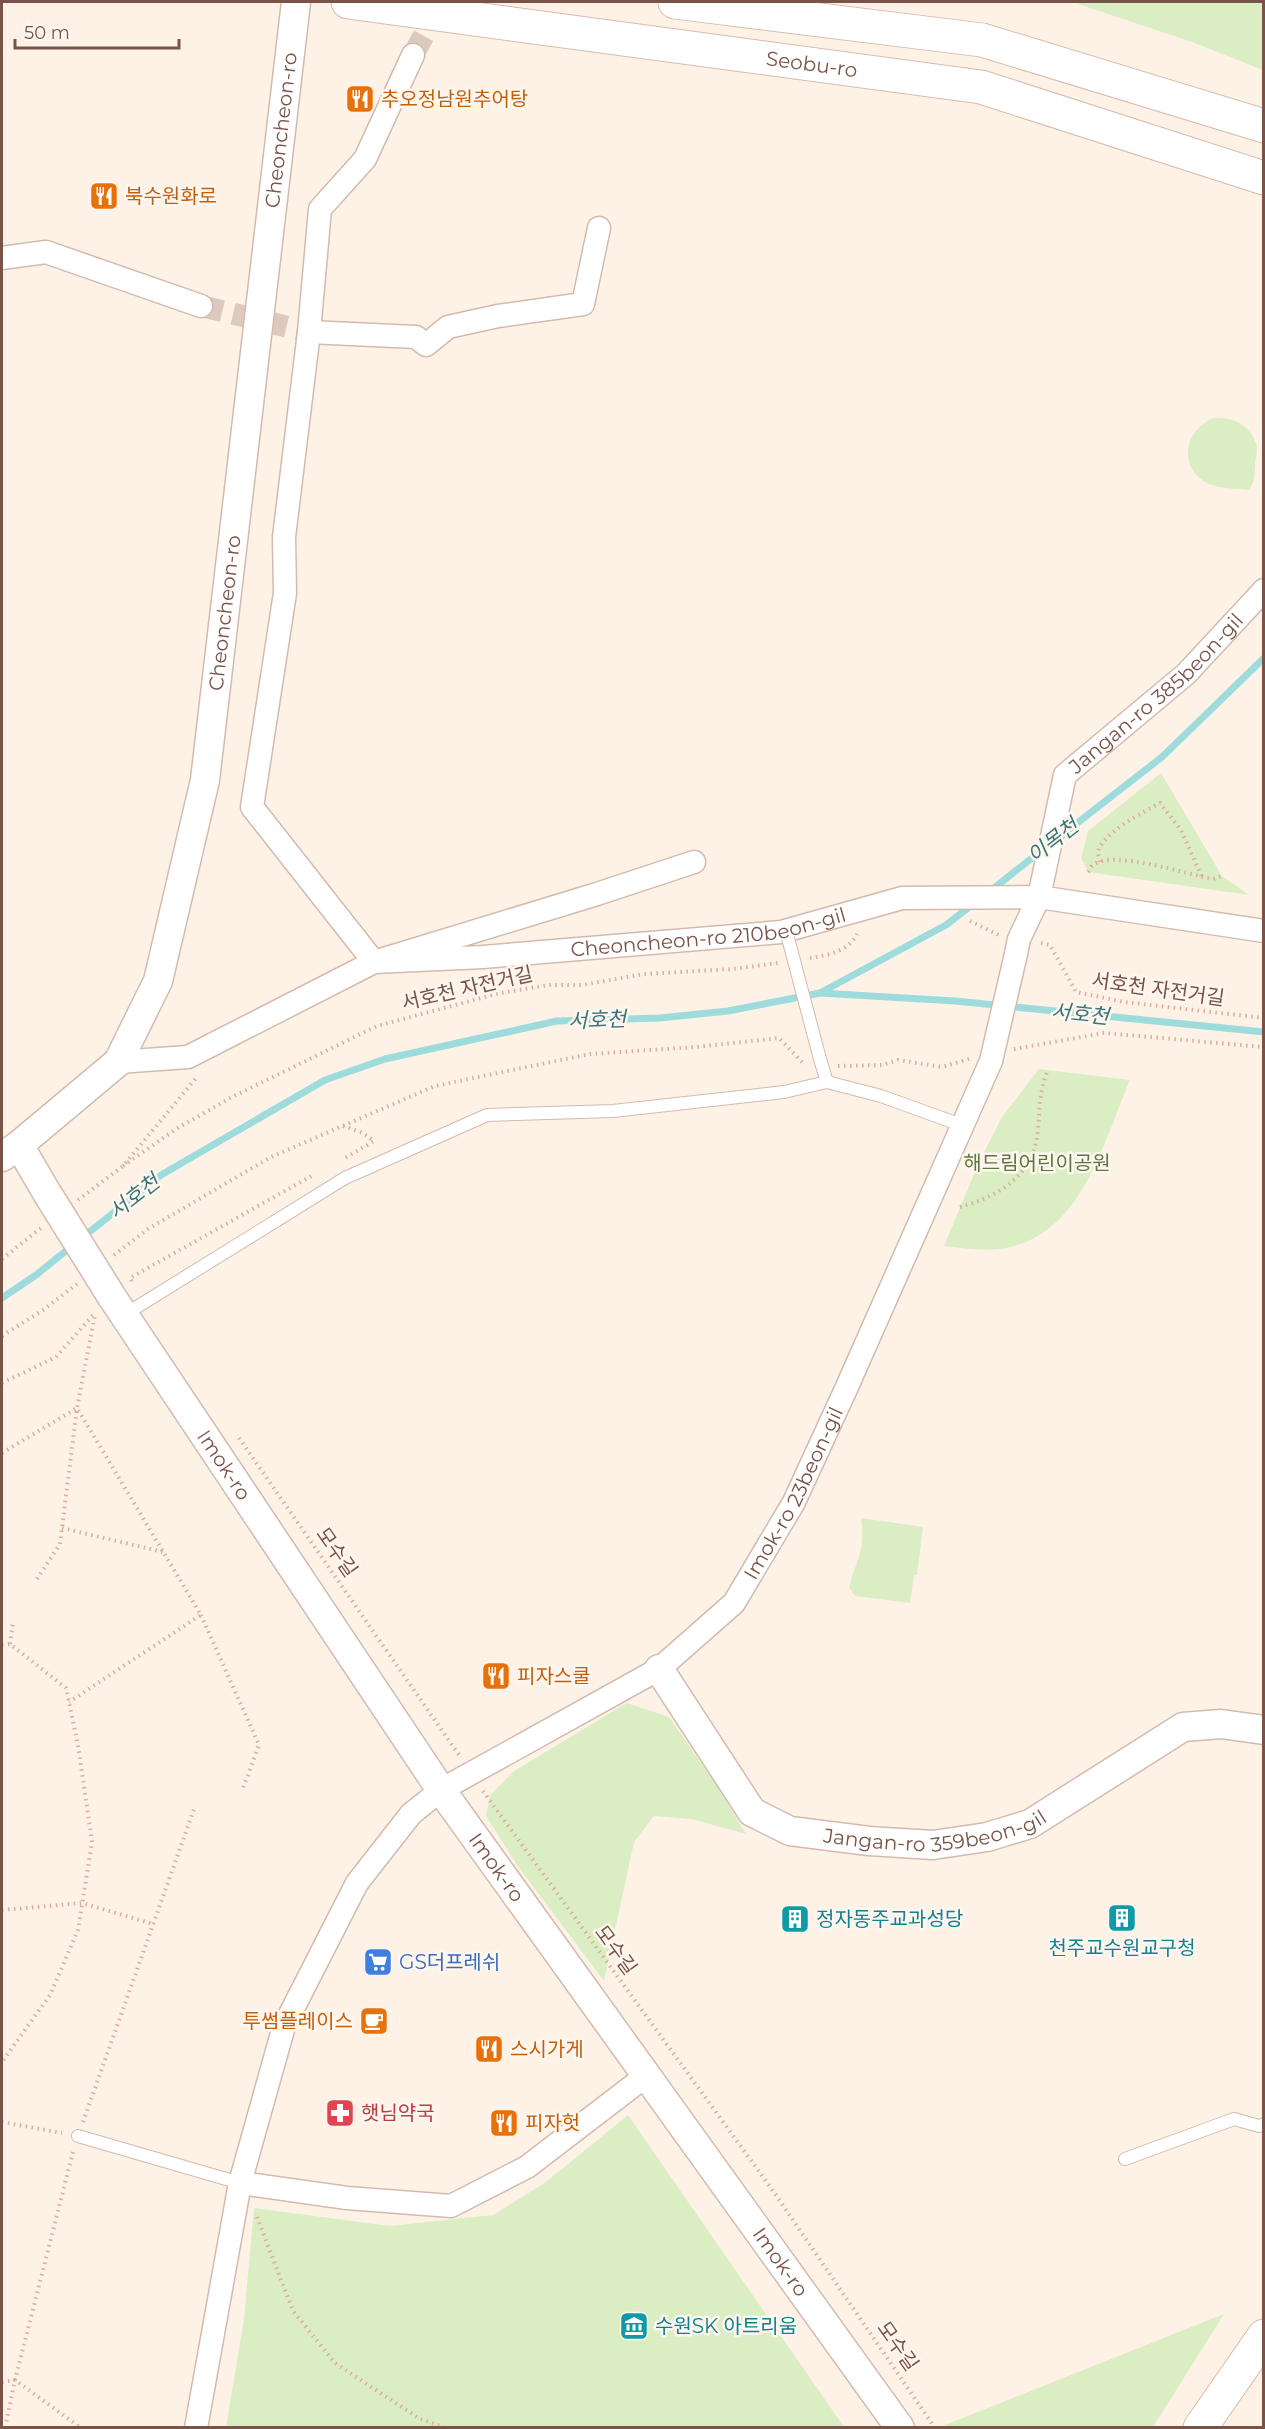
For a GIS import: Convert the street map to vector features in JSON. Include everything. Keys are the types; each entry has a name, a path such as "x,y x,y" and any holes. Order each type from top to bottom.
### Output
{"main road":[{"name":"Seobu-ro","path":"348,2 981,87 1263,178"},
{"path":"675,2 982,40 1263,126"},
{"path":"1200,2427 1263,2336"}],"street":[{"name":"Cheoncheon-ro","path":"10,1151 118,1062 158,981 205,780 296,2"},
{"path":"374,962 252,807 285,593 284,537 309,332 320,209 365,159 413,55"},
{"path":"309,332 416,337 426,345 448,327 498,316 583,304 598,228"},
{"path":"2,258 46,252 201,306"},
{"name":"Jangan-ro 385beon-gil","path":"1039,897 1065,775 1186,674 1263,590"},
{"name":"Cheoncheon-ro 210beon-gil","path":"118,1062 188,1057 374,962 694,862"},
{"name":"Cheoncheon-ro 210beon-gil","path":"374,962 495,956 787,934 902,898 1039,897"},
{"path":"1017,947 1039,897 1263,931"},
{"name":"Imok-ro 23beon-gil","path":"196,2427 240,2183 284,2026 357,1883 411,1814 441,1790 659,1669 734,1603 794,1503 964,1126 1017,947"},
{"name":"Imok-ro","path":"10,1151 47,1192 124,1300 441,1790 900,2427"},
{"name":"Jangan-ro 359beon-gil","path":"659,1669 752,1812 790,1831 869,1841 933,1845 987,1837 1030,1824 1183,1727 1221,1724 1263,1730"},
{"path":"240,2183 347,2198 451,2206 527,2167 646,2075"}],"lane":[{"path":"787,934 827,1082"},
{"path":"124,1300 345,1178 487,1115 613,1111 783,1092 827,1082 880,1096 964,1126"},
{"path":"1125,2159 1234,2119 1259,2126 1263,2124"},
{"path":"78,2136 240,2183"}],"path":[{"path":"1100,862 1098,852 1102,841 1160,803 1181,830 1202,877"},
{"path":"1088,872 1093,865 1115,860 1149,863 1213,879 1222,876"},
{"path":"800,959 838,952 854,938 860,927 859,910"},
{"name":"서호천 자전거길","path":"973,921 1017,947 1050,945 1076,992 1124,1002 1263,1018"},
{"name":"서호천 자전거길","path":"76,1201 176,1129 232,1097 376,1026 500,993 539,986 582,985 644,974 733,969 789,961"},
{"path":"1013,1049 1104,1033 1263,1047"},
{"path":"113,1256 148,1229 271,1157 435,1086 590,1054 696,1047 779,1038 807,1067 821,1063 882,1065 898,1060 942,1066 985,1058"},
{"name":"서호천 자전거길","path":"123,1166 197,1079 203,1049"},
{"path":"960,1207 990,1198 1020,1176 1035,1145 1040,1095 1048,1070"},
{"path":"343,1126 363,1133 374,1141 344,1158"},
{"path":"124,1300 130,1278 323,1170"},
{"path":"2,1259 48,1223"},
{"path":"2,1336 43,1310 78,1283"},
{"path":"2,1383 56,1357 96,1312 77,1408 60,1544 37,1580"},
{"path":"2,1453 77,1408"},
{"path":"77,1408 201,1616 260,1745 243,1788"},
{"name":"모수길","path":"237,1435 465,1764"},
{"path":"62,1528 163,1552"},
{"path":"69,1702 201,1616"},
{"path":"10,1644 13,1622"},
{"path":"2,1645 10,1644 66,1688 78,1744 92,1842 78,1930 50,1995 2,2062"},
{"name":"모수길","path":"478,1783 771,2188 935,2427"},
{"path":"6,2423 78,2136 194,1809"},
{"path":"2,1910 82,1903 153,1924"},
{"path":"2,2122 78,2136"},
{"path":"254,2208 293,2311 335,2364 420,2419 446,2427"},
{"path":"2,2382 15,2380 81,2427"}],"green space":[{"path":"1072,2 1263,2 1263,70 1192,42"},
{"path":"1214,418 1234,420 1245,426 1253,436 1257,452 1254,480 1248,490 1220,487 1205,482 1196,475 1191,466 1188,447 1191,438 1204,423"},
{"path":"1161,773 1222,876 1249,895 1088,872 1081,858 1088,831"},
{"name":"해드림어린이공원","path":"1039,1069 1130,1080 1085,1185 1069,1208 1050,1228 1027,1242 992,1250 944,1246 979,1162 1002,1117"},
{"path":"861,1518 923,1527 917,1575 914,1575 910,1603 855,1596 849,1587 862,1547"},
{"path":"627,1703 669,1717 715,1783 746,1834 692,1819 654,1816 634,1842 604,1981 517,1865 486,1816 490,1795 514,1771"},
{"path":"628,2115 844,2427 226,2427 244,2319 254,2208 390,2226 493,2215 546,2182"},
{"path":"1224,2314 1153,2427 947,2428 945,2425"}],"waterway":[{"name":"이목천","path":"1058,838 1162,757 1264,658"},
{"name":"이목천","path":"989,892 1042,850"},
{"name":"이목천","path":"820,993 946,925 973,904"},
{"name":"서호천","path":"83,1237 161,1175 325,1080 385,1059 557,1021 660,1018 728,1011 820,993 955,1001 1264,1032"},
{"name":"서호천","path":"2,1298 36,1275 72,1246"}],"tunnel":[{"path":"413,55 441,4"},
{"path":"201,306 309,332"}],"place":[{"name":"추오정남원추어탕","path":"360,99"},
{"name":"북수원화로","path":"104,196"},
{"name":"피자스쿨","path":"496,1676"},
{"name":"천주교수원교구청","path":"1122,1918"},
{"name":"정자동주교과성당","path":"795,1919"},
{"name":"GS더프레쉬","path":"378,1962"},
{"name":"투썸플레이스","path":"374,2021"},
{"name":"스시가게","path":"489,2049"},
{"name":"햇님약국","path":"340,2113"},
{"name":"피자헛","path":"504,2123"},
{"name":"수원SK 아트리움","path":"634,2326"}]}
